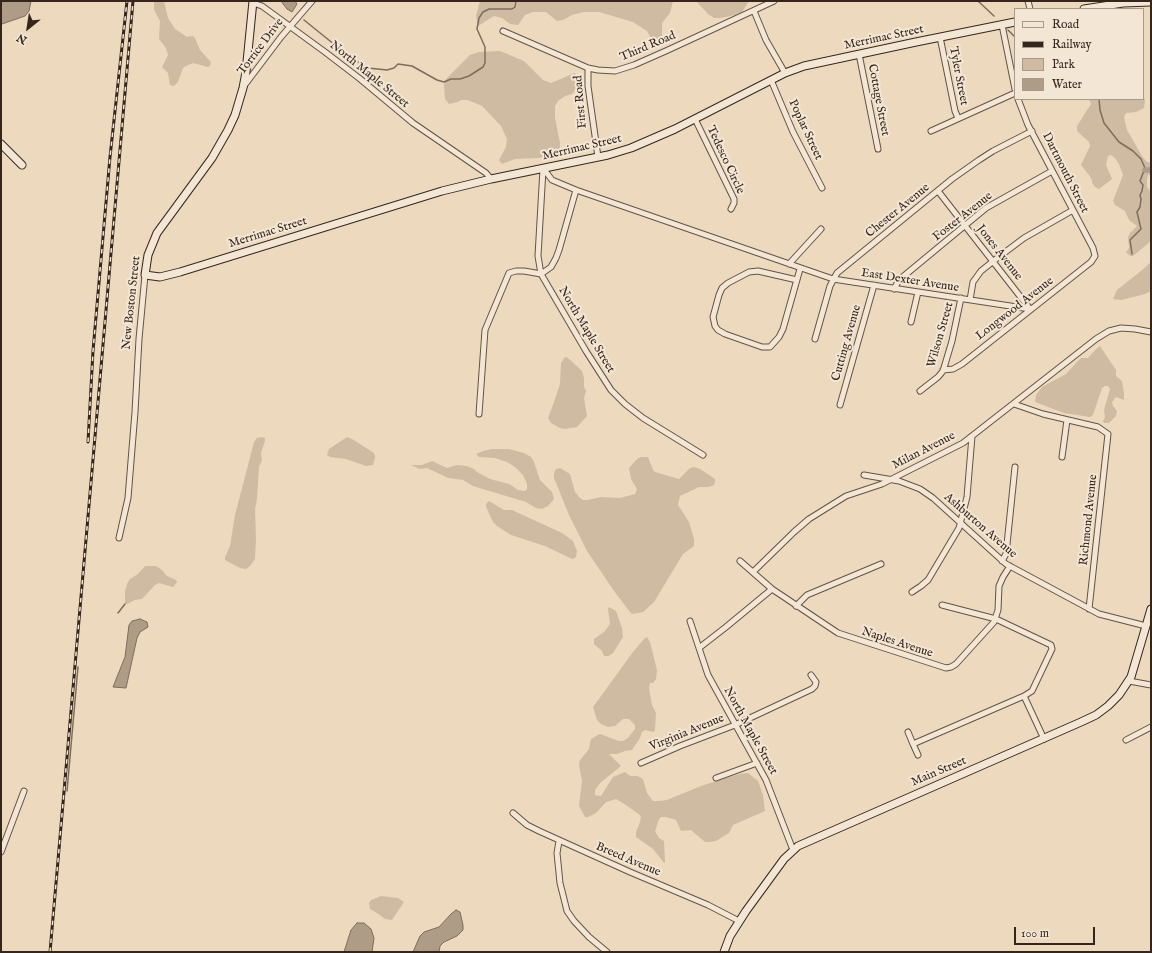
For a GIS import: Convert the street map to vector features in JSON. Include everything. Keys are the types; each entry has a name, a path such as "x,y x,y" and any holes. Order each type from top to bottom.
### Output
{"main road":[{"name":"New Boston Street","path":"145,275 148,254 153,239 163,223 203,172 222,141 235,115 243,88 248,59 253,2"},
{"path":"1087,6 1151,2"},
{"name":"Merrimac Street","path":"145,275 159,277 168,275 442,191 491,179 598,157 638,146 785,73 804,66 1014,22"},
{"path":"1,144 22,165"},
{"name":"Main Street","path":"724,952 730,936 739,921 781,862 793,850 805,842 1089,719 1102,710 1119,695 1128,681 1151,609"}],"street":[{"name":"Torrice Drive","path":"243,88 289,27 312,1"},
{"name":"Third Road","path":"503,31 588,68 611,71 624,69 774,1"},
{"name":"North Maple Street","path":"253,2 260,5 354,74 413,124 486,173 491,179"},
{"path":"754,11 766,40 785,73"},
{"path":"1002,25 1014,84"},
{"name":"Tyler Street","path":"940,37 955,112 958,118"},
{"name":"Cottage Street","path":"859,54 878,149"},
{"name":"First Road","path":"588,68 589,100 598,157"},
{"name":"Poplar Street","path":"771,80 793,132 822,188"},
{"path":"931,131 1014,93"},
{"name":"Dartmouth Street","path":"1018,100 1032,132 1093,248 1095,256"},
{"name":"Tedesco Circle","path":"695,119 734,199 731,209"},
{"name":"Chester Avenue","path":"815,339 833,279 839,271 938,191 982,158 1032,132"},
{"name":"North Maple Street","path":"544,168 538,240 538,259 541,274 586,351 611,390 625,404 643,418 703,455"},
{"path":"479,414 485,330 509,273 524,271 541,274 548,270 556,258 576,190 552,180 544,168"},
{"name":"Foster Avenue","path":"894,289 899,280 992,205 1052,171"},
{"name":"East Dexter Avenue","path":"576,190 800,269 833,279 1030,309"},
{"name":"Jones Avenue","path":"938,191 1030,309"},
{"path":"970,300 973,281 993,261 1024,238 1073,210"},
{"path":"789,264 821,230"},
{"name":"Longwood Avenue","path":"943,370 950,370 959,366 1091,262 1095,256"},
{"path":"797,280 758,270 749,272 728,283 722,288 719,295 713,317 715,326 718,330 725,334 762,347 770,346 780,336 783,329 797,280 800,269"},
{"name":"New Boston Street","path":"120,538 128,498 145,275"},
{"name":"Cutting Avenue","path":"840,405 874,285"},
{"path":"911,322 918,292"},
{"name":"Wilson Street","path":"920,391 938,377 943,370 962,298"},
{"name":"Milan Avenue","path":"754,572 794,532 813,516 850,494 882,484 947,452 972,436 1014,404 1099,336 1109,331 1122,328 1135,328 1151,332"},
{"path":"1014,404 1067,420 1062,457"},
{"name":"Richmond Avenue","path":"1067,420 1098,427 1107,432 1108,436 1089,610"},
{"path":"912,592 923,585 930,576 961,524 967,497 972,436"},
{"path":"1002,561 1006,554 1015,467"},
{"name":"Ashburton Avenue","path":"864,475 907,483 925,492 1002,561 1010,566 1089,610 1110,618 1146,626"},
{"name":"Naples Avenue","path":"740,561 772,589 843,636 946,668 956,664 996,619"},
{"path":"796,606 807,595 881,564"},
{"path":"996,619 999,586 1010,566"},
{"path":"699,648 772,589"},
{"path":"913,744 1024,696 1032,691 1052,649 1052,646 1049,643 996,619 942,605"},
{"name":"North Maple Street","path":"690,621 711,680 757,763 771,793 793,850"},
{"name":"Virginia Avenue","path":"641,763 735,725 812,689 816,682 811,675"},
{"path":"1128,681 1151,685"},
{"path":"1024,696 1044,738"},
{"path":"1126,740 1151,727"},
{"path":"908,732 918,755"},
{"path":"716,778 757,763"},
{"path":"1,852 24,791"},
{"name":"Breed Avenue","path":"513,813 530,826 559,841 708,905 739,921"},
{"path":"559,841 557,853 562,892 567,911 574,921 607,952"}],"green space":[{"path":"154,1 164,1 168,18 175,29 187,37 193,36 200,50 211,62 210,66 208,67 193,63 186,66 183,68 178,82 174,86 170,85 168,73 162,67 168,55 166,48 159,39 160,21 154,10"},
{"path":"480,1 673,1 670,13 662,23 662,37 658,46 653,42 647,31 633,22 599,12 584,12 557,21 546,12 533,12 525,15 518,25 510,24 502,18 494,16 478,26 476,16"},
{"path":"696,1 749,1 742,12 735,15 714,18 708,14"},
{"path":"500,51 524,61 543,80 551,83 575,73 577,76 575,84 576,89 572,94 565,96 558,101 555,106 555,118 560,143 560,150 557,154 539,158 515,159 502,164 499,160 506,147 507,139 501,126 482,106 468,100 461,100 449,104 445,99 444,85 446,79 470,55 479,52"},
{"path":"1144,98 1145,100 1144,108 1136,112 1126,113 1124,117 1127,130 1142,156 1147,162 1151,163 1151,175 1148,175 1147,187 1151,192 1151,241 1133,256 1130,256 1126,252 1129,248 1128,237 1137,226 1129,220 1125,211 1115,205 1113,201 1123,175 1119,164 1111,155 1108,156 1106,165 1112,179 1099,189 1092,183 1089,175 1081,165 1090,146 1089,142 1077,131 1077,126 1091,104 1089,100 1144,100"},
{"path":"1151,262 1151,291 1121,300 1113,299 1117,290"},
{"path":"1100,346 1116,370 1116,376 1122,381 1124,393 1124,400 1116,397 1112,402 1117,411 1116,416 1109,423 1104,423 1103,421 1105,417 1104,410 1110,389 1108,386 1102,388 1093,415 1090,417 1064,413 1035,402 1036,395 1042,387 1066,374 1081,358 1088,358"},
{"path":"565,357 582,371 586,391 584,398 587,416 577,427 565,429 551,423 548,418 560,384 561,363"},
{"path":"347,437 374,453 375,457 373,465 366,466 346,459 330,457 327,455 329,449"},
{"path":"257,438 265,438 265,441 261,453 262,460 259,467 255,509 255,559 246,569 240,568 225,560 225,557 230,546 235,515 254,442"},
{"path":"492,449 509,449 524,453 531,457 540,480 552,492 554,499 548,506 542,509 536,508 526,502 473,486 463,480 448,478 427,468 420,469 411,465 422,465 432,461 447,468 457,465 467,466 490,479 509,484 518,490 525,491 527,489 527,484 523,475 515,467 507,462 495,458 479,457 476,454"},
{"path":"648,457 655,472 679,479 690,468 694,467 700,469 715,479 715,482 714,485 709,487 699,487 680,496 678,505 689,522 694,539 694,546 683,554 654,602 643,612 632,614 614,591 587,551 569,515 554,478 554,473 556,469 560,468 570,474 575,492 583,500 601,497 620,498 635,494 637,489 631,479 629,468 638,458"},
{"path":"489,501 504,510 512,510 562,533 573,541 577,551 576,557 573,559 570,558 545,546 511,535 497,526 493,522 486,507 486,504"},
{"path":"145,566 156,566 167,576 176,580 177,582 173,587 159,583 155,585 142,599 125,604 127,584 130,579 138,574"},
{"path":"609,607 616,611 622,628 623,637 613,653 609,656 604,656 602,651 594,644 594,639 604,632 610,624"},
{"path":"647,637 650,642 657,670 656,679 653,683 650,683 649,688 652,705 656,713 655,729 654,732 645,730 642,732 632,750 617,754 609,754 621,766 600,783 595,790 595,795 601,796 613,777 625,772 630,776 637,776 643,779 647,793 653,801 667,800 701,786 729,777 748,773 758,781 763,795 765,811 733,825 729,833 716,841 710,842 705,842 691,830 681,831 676,820 661,817 655,831 659,838 664,841 664,863 653,849 636,837 641,816 626,805 616,799 606,802 596,813 588,817 585,817 579,806 582,781 579,765 580,760 589,749 591,739 600,734 623,741 628,738 635,729 635,725 629,719 623,719 615,726 608,727 601,724 597,720 593,707 633,652"},
{"path":"381,896 398,898 404,902 392,920 385,919 370,909 369,903 371,900"}],"water":[{"path":"1,1 31,1 29,11 25,16 1,24"},
{"path":"281,1 295,1 297,4 292,12 287,9"},
{"path":"140,619 147,622 148,627 140,632 137,638 126,688 113,687 125,657 129,625 132,621"},
{"path":"456,910 460,912 463,925 463,930 457,936 444,942 440,946 439,952 413,952 420,936 424,932 439,927"},
{"path":"357,923 364,923 371,929 374,938 372,952 344,952 351,930"}],"waterway":[{"path":"304,20 335,45 340,51 368,68 387,70 394,68 398,64 412,66 437,80 444,82 451,79 460,79 469,76 483,67 485,63 485,47 477,29 479,18 483,12 489,9 512,9 515,7 516,1"},
{"path":"978,1 994,16"},
{"path":"1008,30 1014,36"},
{"path":"1099,100 1104,123 1119,142 1133,151 1141,159 1145,168 1140,181 1143,185 1140,195 1140,207 1137,212 1141,229 1130,240 1132,254"},
{"path":"1145,170 1151,170"},
{"path":"118,613 125,604"},
{"path":"67,791 78,667"}],"railway":[{"path":"88,442 93,351 110,157 127,1"},
{"path":"50,952 133,1"}]}
